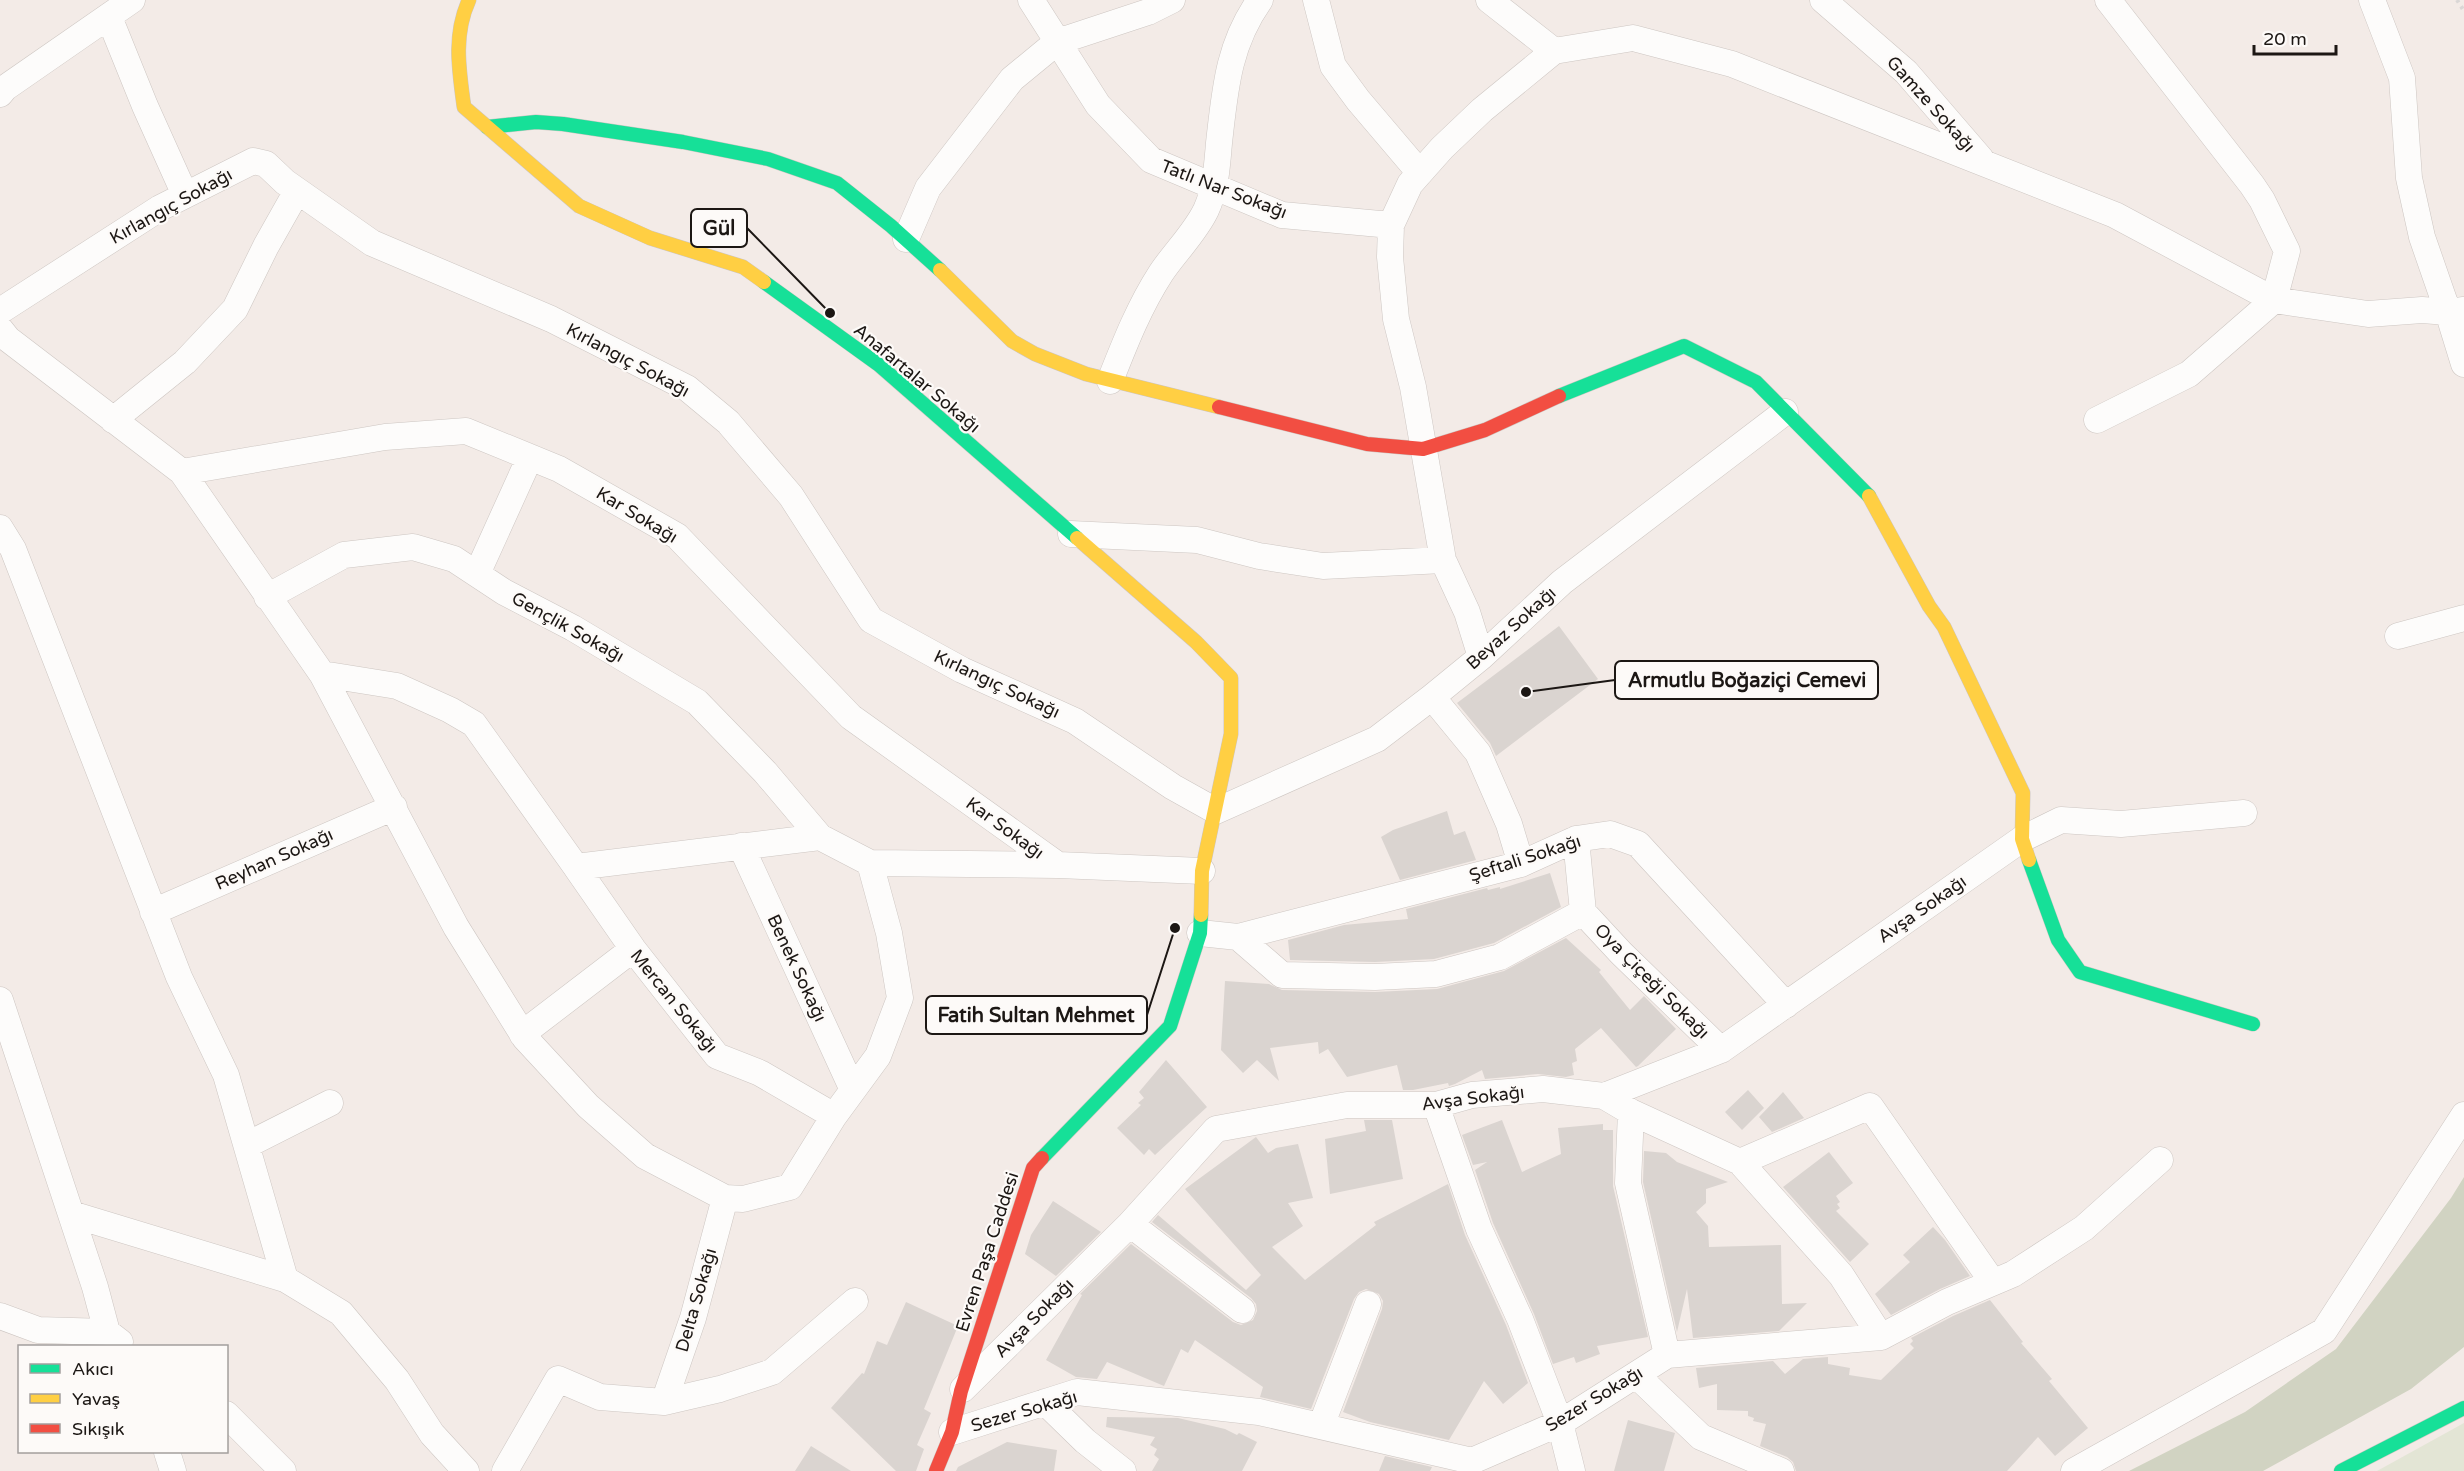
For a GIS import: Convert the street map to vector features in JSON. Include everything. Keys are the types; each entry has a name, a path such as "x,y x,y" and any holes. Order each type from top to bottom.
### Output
{"main road":[{"name":"Anafartalar Sokağı","path":"465,3 457,57 464,107 579,206 650,238 743,267 879,365 1196,642 1231,678 1232,735 1216,811"},
{"path":"488,127 536,122 563,124 683,142 768,159 837,183 906,239 1012,340 1045,358 1110,381 1367,444 1423,449 1485,430 1554,398 1589,386 1684,346 1756,382 1871,498 1929,606 1944,627 2023,793 2022,839 2058,940 2079,972 2253,1024"},
{"name":"Evren Paşa Caddesi","path":"936,1471 952,1432 961,1391 1033,1168 1170,1026 1200,933 1202,871 1216,811"},
{"path":"2407,1438 2464,1392"},
{"path":"2341,1471 2464,1408"}],"street":[{"path":"5,81 109,17 132,0"},
{"name":"Tatlı Nar Sokağı","path":"1030,0 1098,105 1151,160 1282,214 1390,225"},
{"path":"906,239 928,188 1012,79 1057,42 1148,12 1172,0"},
{"path":"1110,381 1131,327 1146,299 1162,272 1205,212 1215,187 1226,77 1245,21 1260,0"},
{"path":"1316,0 1333,66 1358,100 1420,173"},
{"path":"1489,0 1554,51"},
{"name":"Gamze Sokağı","path":"1823,0 1906,72 1983,162"},
{"path":"2097,420 2189,374 2274,300 2287,251 2262,200 2108,0"},
{"path":"2372,0 2402,78 2409,178 2422,237 2456,311 2464,364"},
{"path":"109,17 145,106 185,195"},
{"path":"1480,657 1467,612 1443,560 1413,387 1396,319 1390,257 1390,225 1410,184 1420,173 1482,110 1554,51 1633,38 1732,64 2115,215 2274,300 2367,314 2422,310 2456,311"},
{"name":"Kırlangıç Sokağı","path":"0,311 160,208 252,161 266,164 297,191 372,243 551,319 687,388 728,422 791,496 871,620 962,670 1075,721 1173,787 1216,811"},
{"path":"113,420 186,362 235,309 266,246 297,191"},
{"path":"0,329 8,339 182,471 322,674 456,927 522,1034 588,1106 645,1156 725,1198 742,1199 790,1187 834,1116 878,1056 900,998 889,933 870,863"},
{"name":"Beyaz Sokağı","path":"1216,811 1377,738 1432,698 1562,582 1785,412"},
{"name":"Kar Sokağı","path":"182,471 385,437 466,431 559,469 677,536 851,717 1058,866"},
{"path":"477,574 531,458"},
{"path":"0,528 13,549 178,977 226,1075 285,1280"},
{"path":"1071,534 1197,540 1259,556 1323,566 1443,560"},
{"name":"Gençlik Sokağı","path":"267,597 344,555 413,547 454,559 504,592 573,628 697,702 765,772 820,837"},
{"path":"2398,636 2464,618"},
{"name":"Mercan Sokağı","path":"322,674 397,686 450,710 474,724 633,949 717,1056 760,1073 834,1116"},
{"path":"1432,698 1478,753 1509,824 1521,864"},
{"name":"Reyhan Sokağı","path":"153,912 394,807"},
{"name":"Avşa Sokağı","path":"961,1391 1130,1224 1216,1129 1347,1106 1436,1105 1472,1095 1543,1089 1604,1096 1721,1050 2022,839 2061,820 2121,824 2244,813"},
{"name":"Şeftali Sokağı","path":"1200,933 1238,937 1521,864 1576,839 1610,834 1638,844 1786,1005"},
{"path":"576,867 820,837 870,863 1202,871"},
{"name":"Oya Çiçeği Sokağı","path":"1576,839 1583,912 1621,953 1721,1050"},
{"name":"Benek Sokağı","path":"741,846 853,1090"},
{"name":"Oya Çiçeği Sokağı","path":"1238,937 1282,975 1375,977 1436,974 1500,957 1583,912"},
{"path":"522,1034 633,949"},
{"path":"0,1000 110,1339 38,1330 0,1316"},
{"path":"1604,1096 1631,1112 1740,1162 1841,1275 1881,1337"},
{"path":"247,1145 330,1103"},
{"path":"1436,1105 1479,1229 1520,1319 1560,1423 1572,1471"},
{"path":"1740,1162 1870,1106 1992,1281"},
{"path":"1631,1112 1628,1183 1667,1354"},
{"path":"2074,1471 2324,1330 2464,1115"},
{"name":"Sezer Sokağı","path":"952,1432 1077,1392 1259,1412 1322,1426 1468,1466 1560,1423 1667,1354 1881,1337 1992,1281 2013,1274 2084,1228 2160,1160"},
{"name":"Delta Sokağı","path":"664,1402 693,1318 725,1198"},
{"path":"71,1214 285,1280 341,1313 397,1380 432,1434 465,1471"},
{"path":"1130,1224 1242,1310"},
{"path":"505,1471 558,1379 600,1397 664,1402 720,1389 772,1372 855,1301"},
{"path":"1322,1426 1368,1304"},
{"path":"1636,1375 1701,1437 1781,1471"},
{"path":"1045,1402 1085,1442 1123,1471"},
{"path":"228,1416 283,1471"},
{"path":"167,1453 173,1471"}],"path":[{"path":"2457,0 2464,10"}],"green space":[{"path":"2464,1177 2464,1347 2411,1389 2263,1471 2129,1471 2245,1412 2336,1349 2451,1198"},
{"path":"2464,1423 2464,1471 2377,1471"}],"building":[{"path":"1559,626 1598,679 1496,756 1490,743 1457,703"},
{"path":"1447,811 1454,835 1465,831 1476,860 1400,880 1381,837 1393,830"},
{"path":"1550,873 1561,907 1494,943 1434,959 1375,962 1290,960 1288,940 1344,925 1408,919 1406,909 1487,888 1488,890 1500,887 1500,889"},
{"path":"1566,938 1601,970 1599,972 1630,1010 1644,996 1676,1029 1638,1066 1636,1067 1601,1028 1575,1049 1577,1061 1572,1063 1574,1075 1566,1077 1538,1074 1485,1079 1482,1070 1449,1086 1448,1083 1413,1090 1403,1090 1397,1065 1347,1077 1328,1049 1319,1054 1318,1042 1270,1048 1279,1081 1257,1060 1243,1073 1221,1050 1225,981 1269,984 1282,990 1375,992 1437,989 1504,971"},
{"path":"1166,1060 1207,1107 1155,1155 1149,1149 1144,1155 1117,1128 1141,1105 1138,1103 1144,1098 1139,1092"},
{"path":"1748,1090 1764,1108 1742,1130 1725,1112"},
{"path":"1783,1092 1804,1118 1772,1132 1759,1117"},
{"path":"1364,1120 1392,1120 1403,1179 1330,1194 1325,1139 1366,1131"},
{"path":"1502,1120 1522,1172 1561,1154 1558,1128 1603,1124 1603,1130 1613,1130 1613,1186 1648,1337 1597,1346 1600,1354 1576,1363 1574,1357 1553,1364 1534,1314 1493,1223 1475,1170 1487,1162 1473,1165 1462,1135"},
{"path":"1256,1137 1268,1153 1276,1148 1298,1144 1313,1198 1288,1203 1303,1226 1272,1247 1305,1280 1376,1225 1374,1222 1448,1184 1465,1235 1506,1325 1528,1383 1503,1404 1484,1381 1449,1440 1370,1422 1343,1412 1382,1309 1383,1301 1379,1294 1366,1289 1359,1292 1354,1299 1311,1409 1260,1397 1263,1387 1195,1340 1188,1353 1181,1349 1164,1386 1107,1362 1097,1379 1076,1377 1046,1360 1082,1295 1080,1294 1131,1244 1233,1322 1241,1325 1253,1320 1257,1311 1256,1304 1251,1298 1152,1222 1158,1215 1246,1290 1261,1275 1185,1189"},
{"path":"1644,1151 1666,1153 1677,1162 1728,1182 1706,1189 1706,1203 1696,1212 1708,1226 1709,1247 1781,1245 1782,1304 1807,1303 1779,1331 1693,1338 1687,1289 1677,1332 1643,1182"},
{"path":"1829,1152 1853,1183 1836,1196 1840,1202 1837,1204 1840,1208 1836,1211 1869,1244 1850,1262 1783,1187"},
{"path":"1053,1201 1101,1232 1056,1276 1025,1254 1031,1235"},
{"path":"1933,1227 1970,1276 1891,1315 1875,1294 1910,1262 1903,1255"},
{"path":"1990,1300 2023,1342 2021,1343 2052,1379 2049,1381 2088,1428 2055,1456 2038,1437 2007,1471 1796,1471 1793,1462 1787,1457 1760,1446 1766,1424 1753,1421 1754,1418 1748,1416 1748,1411 1717,1410 1717,1384 1699,1388 1696,1368 1773,1361 1785,1374 1803,1359 1828,1357 1828,1364 1850,1368 1849,1375 1881,1380 1914,1348 1910,1344 1913,1341 1911,1338"},
{"path":"906,1302 958,1326 924,1409 931,1413 917,1445 924,1449 916,1471 896,1471 831,1408 862,1373 864,1374 877,1341 887,1345"},
{"path":"1107,1417 1178,1418 1225,1429 1237,1435 1239,1433 1257,1442 1242,1471 1152,1471 1159,1459 1154,1455 1157,1449 1150,1445 1155,1437 1106,1427"},
{"path":"1628,1420 1675,1433 1664,1471 1614,1471"},
{"path":"1007,1442 1057,1450 1054,1471 956,1471 958,1467"},
{"path":"811,1446 851,1471 795,1471"},
{"path":"1385,1456 1432,1467 1430,1471 1379,1471"}],"traffic: fast":[{"path":"487,127 536,122 563,124 683,142 768,159 837,183 891,226 940,270"},
{"path":"764,282 879,365 1077,538"},
{"path":"1559,396 1684,346 1756,382 1869,496"},
{"path":"2029,860 2058,940 2080,972 2253,1024"},
{"path":"1042,1158 1170,1026 1200,933 1201,915"},
{"path":"2341,1471 2464,1408"}],"traffic: slow":[{"path":"469,0 459,39 459,66 464,107 579,206 650,238 743,267 764,282"},
{"path":"940,270 1012,341 1035,354 1086,374 1219,407"},
{"path":"1869,496 1929,606 1944,627 2023,793 2022,839 2029,860"},
{"path":"1077,538 1196,642 1231,678 1231,734 1202,871 1201,915"}],"traffic: jam":[{"path":"1219,407 1367,444 1423,449 1485,430 1559,396"},
{"path":"936,1471 952,1432 961,1391 1033,1168 1042,1158"}],"place":[{"name":"Gül","path":"830,313"},
{"name":"Armutlu Boğaziçi Cemevi","path":"1526,692"},
{"name":"Fatih Sultan Mehmet","path":"1175,928"}]}
